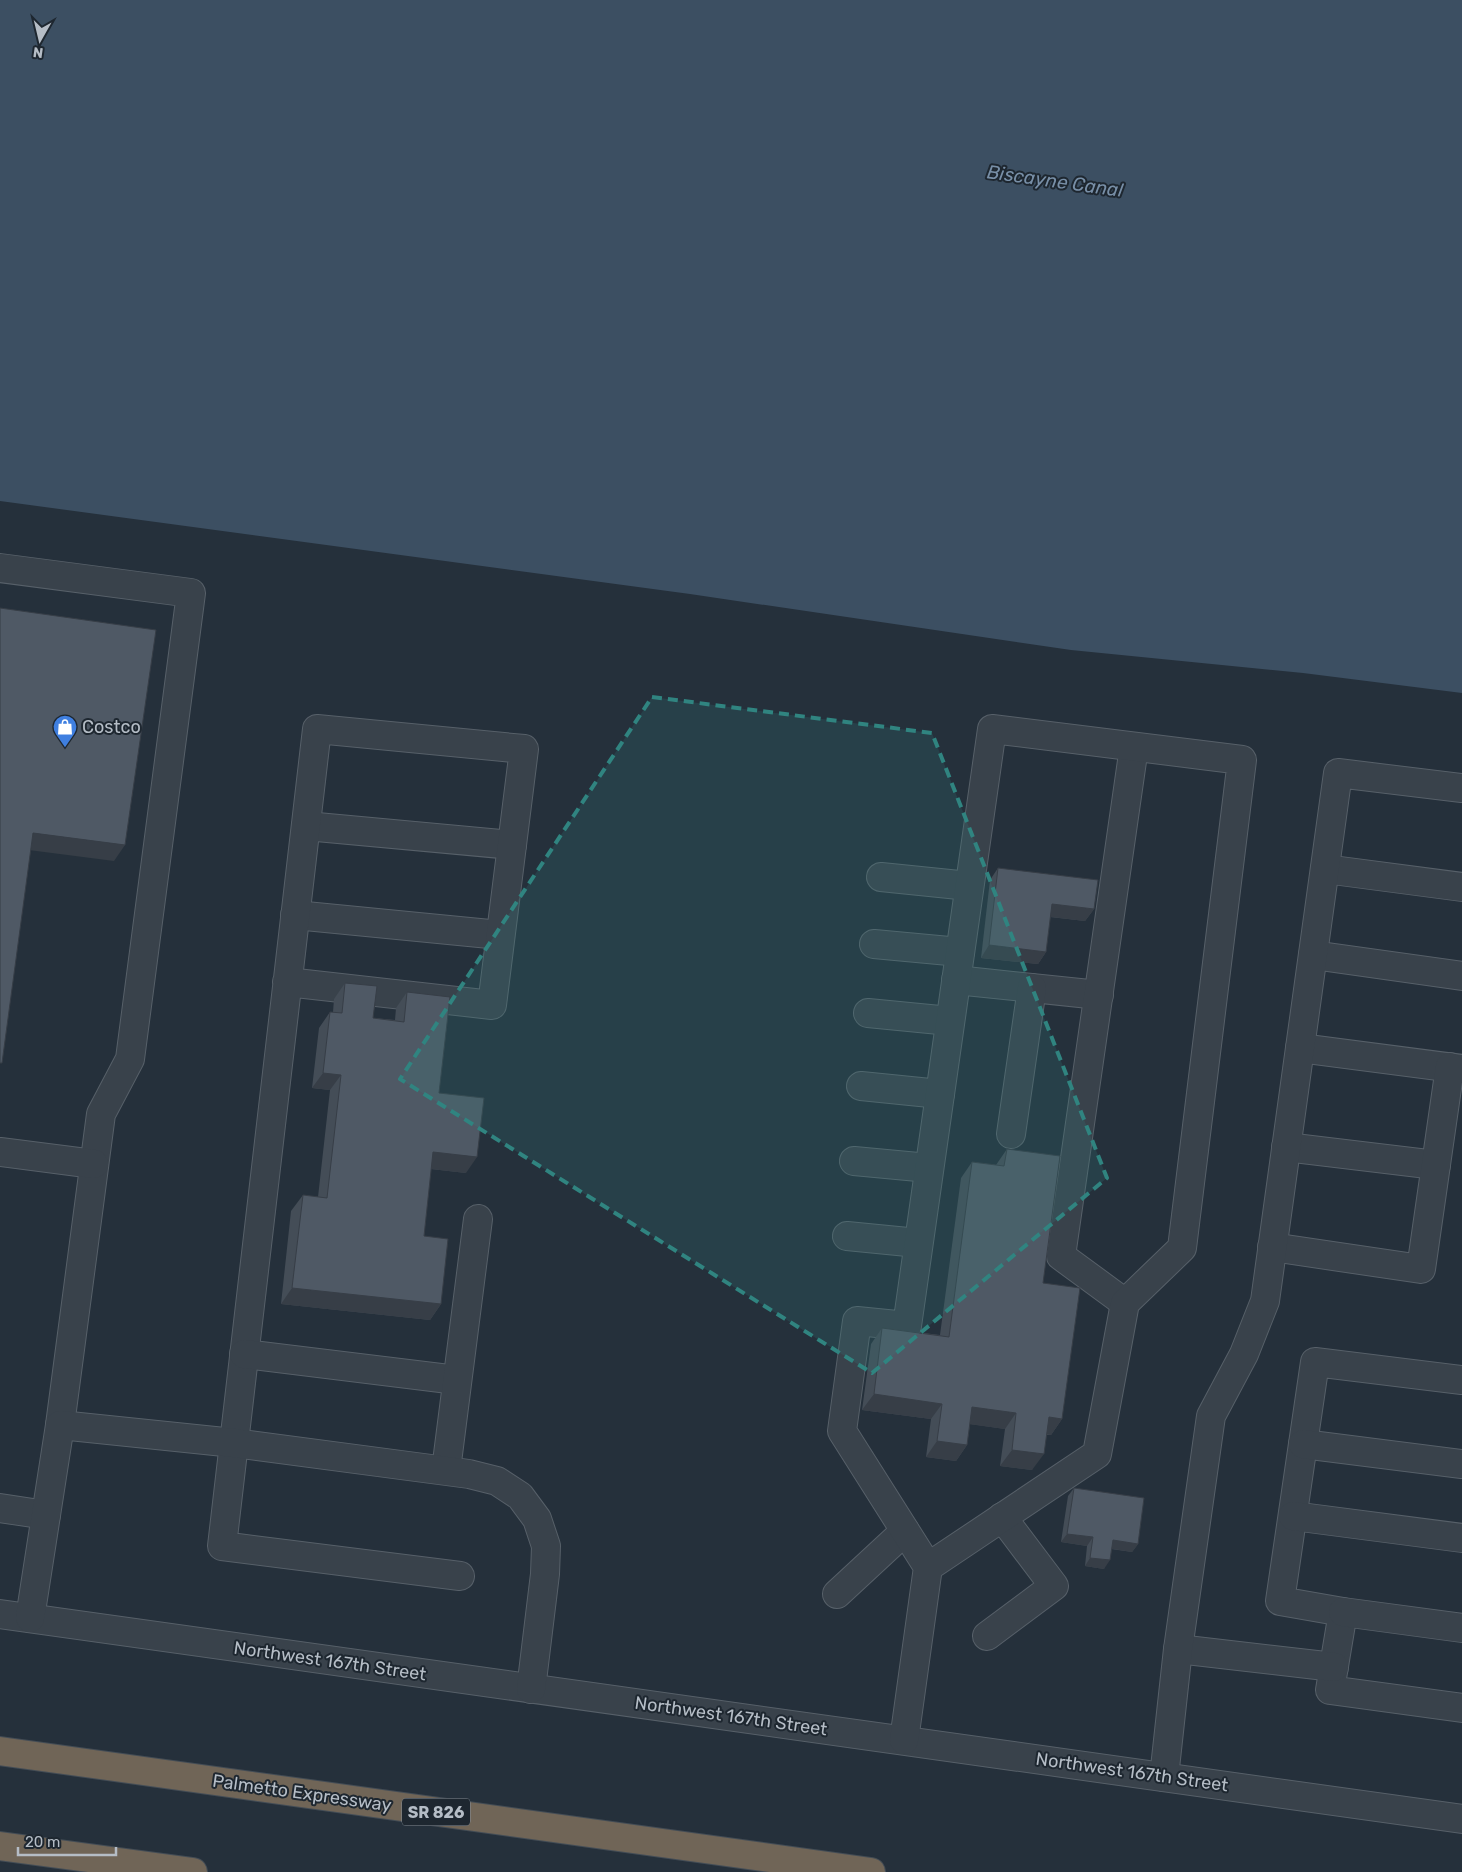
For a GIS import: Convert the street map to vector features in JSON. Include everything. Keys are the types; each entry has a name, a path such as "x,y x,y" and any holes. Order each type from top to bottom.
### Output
{"highway":[{"name":"Palmetto Expressway","path":"0,1751 871,1872"},
{"path":"0,1846 194,1872"}],"street":[{"path":"0,568 191,593 130,1059 101,1114 60,1425 30,1618"},
{"path":"287,982 492,1005 524,749 317,728 287,982 222,1546 460,1576"},
{"path":"904,1740 928,1567 842,1431 857,1321 907,1326 992,729 1242,760 1182,1248 1124,1303 1097,1454 928,1567"},
{"path":"1124,1303 1061,1256 1134,747"},
{"path":"1164,1777 1178,1649 1211,1416 1244,1354 1265,1301 1338,773 1462,788"},
{"path":"306,826 512,845"},
{"path":"1325,869 1462,887"},
{"path":"881,877 970,886"},
{"path":"295,914 500,935"},
{"path":"874,944 960,952"},
{"path":"1312,955 1462,976"},
{"path":"956,980 1098,995"},
{"path":"1011,1134 1032,988"},
{"path":"868,1014 950,1021"},
{"path":"1272,1247 1421,1269 1436,1165 1456,1068 1300,1048"},
{"path":"861,1086 940,1094"},
{"path":"1286,1147 1436,1165"},
{"path":"0,1152 94,1164"},
{"path":"854,1161 929,1168"},
{"path":"446,1470 478,1219"},
{"path":"847,1236 918,1243"},
{"path":"244,1354 457,1380"},
{"path":"1462,1380 1315,1362 1280,1601 1462,1628"},
{"path":"60,1425 234,1443 446,1470 497,1481 520,1496 537,1520 546,1546 531,1689"},
{"path":"1303,1444 1462,1464"},
{"path":"0,1508 46,1515"},
{"path":"1293,1516 1462,1538"},
{"path":"987,1636 1054,1586 1002,1517"},
{"path":"837,1594 905,1531"},
{"path":"1344,1612 1330,1690 1462,1708"},
{"name":"Northwest 167th Street","path":"0,1614 1462,1819"},
{"path":"1178,1649 1334,1667"}],"highlighted area":[{"path":"652,697 932,733 1107,1178 872,1373 400,1079"}],"water":[{"name":"Biscayne Canal","path":"0,0 1462,0 1462,693 1303,673 1071,650 690,594 0,501"}],"building":[{"name":"Costco","path":"0,608 156,630 125,845 33,833 2,1063 0,1063"},
{"path":"998,868 1098,880 1094,909 1052,904 1046,952 989,945"},
{"path":"345,983 377,986 373,1018 404,1022 407,992 450,997 439,1093 484,1098 477,1157 433,1152 424,1236 448,1239 441,1304 292,1288 303,1195 327,1198 341,1075 323,1073 330,1012 342,1013"},
{"path":"1007,1149 1060,1156 1043,1283 1080,1288 1062,1419 1049,1417 1044,1454 1012,1450 1016,1413 972,1407 967,1445 937,1441 942,1404 874,1394 882,1328 949,1337 972,1162 1004,1166"},
{"path":"1074,1488 1144,1498 1138,1544 1113,1540 1110,1560 1090,1558 1093,1537 1067,1534"}],"place":[{"name":"Costco","path":"65,748"}]}
